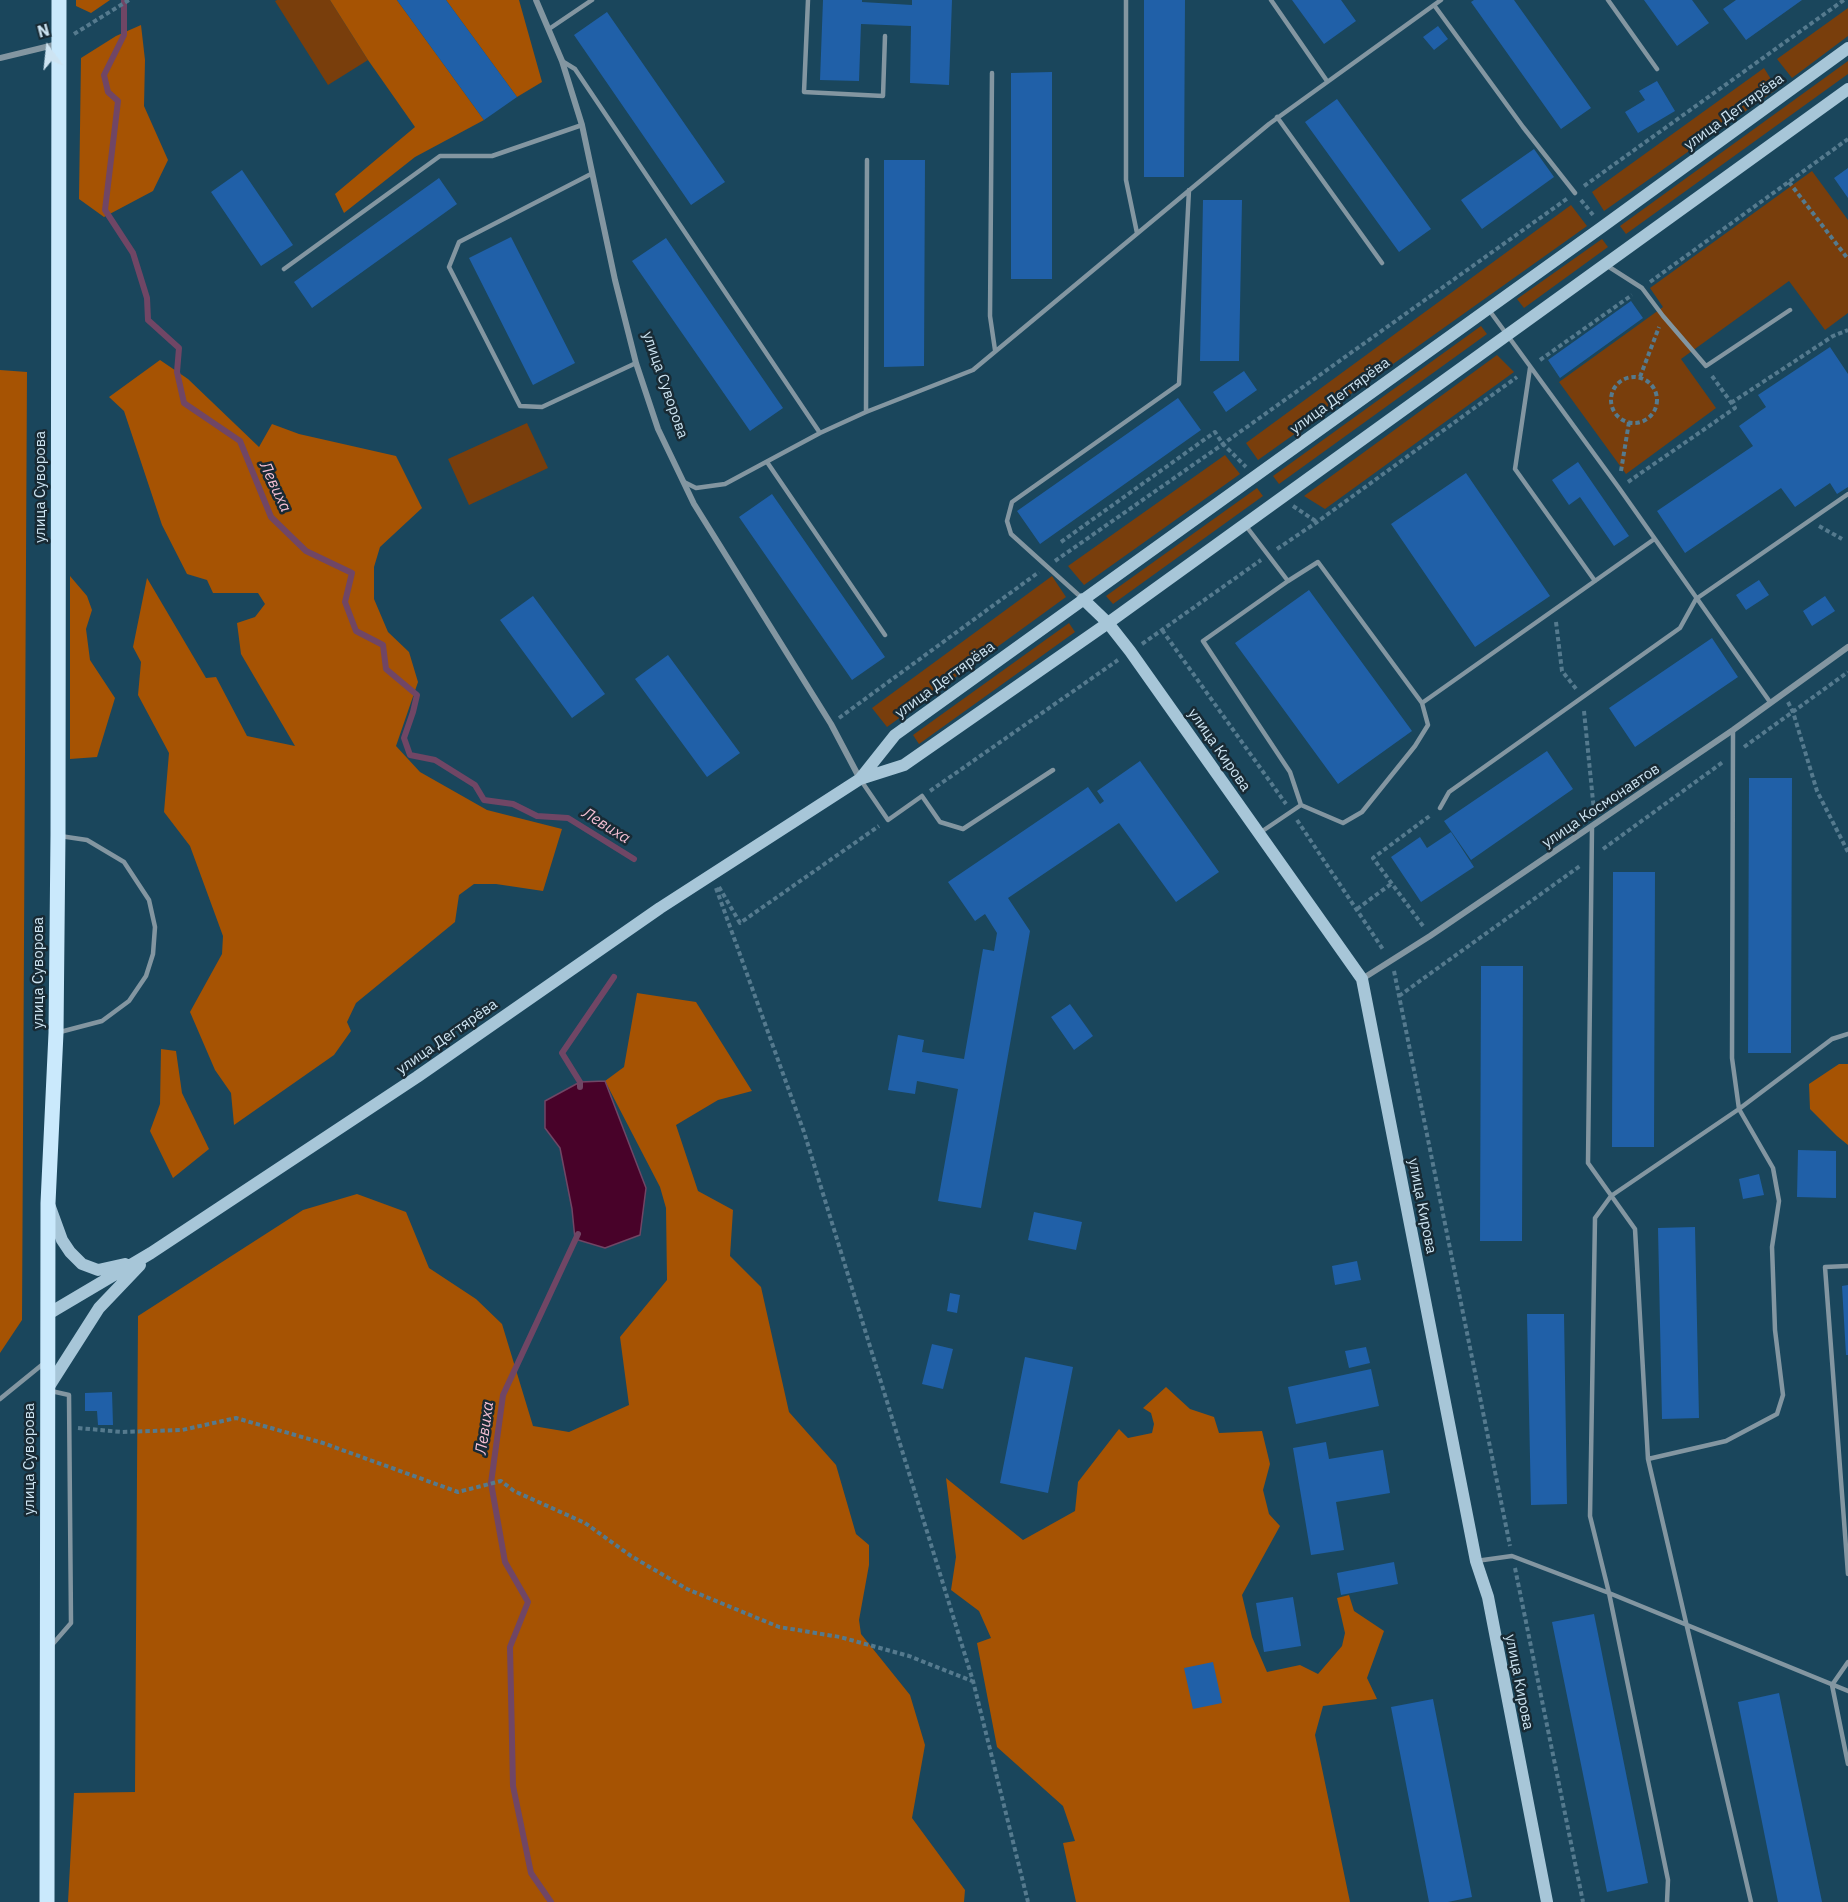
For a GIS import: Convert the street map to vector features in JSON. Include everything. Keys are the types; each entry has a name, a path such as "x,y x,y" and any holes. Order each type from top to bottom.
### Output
{"main road":[{"name":"улица Суворова","path":"47,1902 48,1203 56,1033 58,835 58,0"},
{"name":"улица Дегтярёва","path":"860,779 895,735 1848,48"},
{"name":"улица Дегтярёва","path":"48,1314 151,1254 417,1077 660,908 860,779 904,765 1108,623 1848,89"},
{"name":"улица Кирова","path":"1083,599 1108,623 1130,651 1362,979 1476,1561 1488,1597 1547,1902"},
{"path":"48,1203 62,1240 82,1264 98,1270 118,1266 151,1254"},
{"path":"48,1389 99,1308 151,1254"}],"street":[{"name":"улица Суворова","path":"536,0 562,61 582,124 591,174 636,363 658,429 694,504 831,724 860,779"},
{"path":"0,58 58,44"},
{"name":"улица Космонавтов","path":"1362,979 1392,962 1592,827 1733,730 1848,646"}],"lane":[{"path":"549,29 592,0"},
{"path":"808,0 804,92 883,96 885,36"},
{"path":"1126,0 1126,180 1137,233"},
{"path":"1271,0 1327,81"},
{"path":"684,482 696,488 725,484 866,412 973,370 1277,117 1442,0"},
{"path":"1608,0 1657,69"},
{"path":"1434,5 1523,127 1575,193"},
{"path":"562,61 575,69 820,434"},
{"path":"992,73 990,316 995,350"},
{"path":"1277,117 1382,263"},
{"path":"284,268 440,156 492,156 582,124"},
{"path":"866,412 867,160"},
{"path":"591,174 459,242 449,267 520,406 542,407 636,363"},
{"path":"1083,599 1011,534 1007,521 1012,502 1179,384 1188,190"},
{"path":"1604,264 1642,288 1706,366 1790,310"},
{"path":"1488,308 1770,702"},
{"path":"1530,368 1515,469 1595,581"},
{"path":"766,462 885,635"},
{"path":"1440,808 1449,792 1680,628 1696,599 1848,494"},
{"path":"1244,524 1288,581"},
{"path":"1422,703 1653,540"},
{"path":"1318,562 1422,703 1428,725 1415,746 1362,812 1343,823 1301,805 1290,772 1203,641 1318,562"},
{"path":"1648,1459 1726,1442 1777,1414 1783,1395 1775,1330 1772,1247 1779,1201 1773,1168 1739,1109 1731,1058 1733,730"},
{"path":"860,779 888,820 922,796 940,822 963,829 1053,770"},
{"path":"1259,833 1301,805"},
{"path":"1592,827 1588,1162 1635,1229 1648,1459 1751,1902"},
{"path":"56,1033 102,1021 129,1001 146,976 153,954 155,927 149,900 124,862 87,840 58,835"},
{"path":"1667,1902 1668,1880 1609,1593 1590,1516 1595,1218 1611,1196 1739,1109 1832,1039 1848,1034"},
{"path":"1848,1266 1825,1267 1848,1574"},
{"path":"0,1399 47,1361"},
{"path":"47,1650 71,1623 69,1395 48,1389"},
{"path":"1476,1561 1512,1557 1609,1593 1848,1692"},
{"path":"1848,1662 1832,1685 1848,1764"}],"path":[{"path":"58,44 129,0"},
{"path":"831,724 1046,567 1223,444 1844,0"},
{"path":"1789,182 1848,259"},
{"path":"1640,377 1663,316"},
{"path":"1731,403 1833,336 1848,330"},
{"path":"1619,488 1735,408 1711,374"},
{"path":"1640,377 1653,386 1657,401 1651,415 1637,422 1629,422 1616,413 1611,398 1613,390 1624,379 1640,377"},
{"path":"1619,488 1629,422"},
{"path":"1061,542 1215,432 1223,444"},
{"path":"1810,521 1842,539"},
{"path":"1162,630 1291,812 1392,962 1582,1902"},
{"path":"1399,996 1848,672"},
{"path":"1783,693 1793,712 1816,791 1848,852"},
{"path":"1430,936 1372,858 1440,808"},
{"path":"712,876 804,1132 973,1681 1028,1902"},
{"path":"1357,909 1391,884"},
{"path":"69,1427 122,1432 182,1430 236,1418 323,1443 458,1492 501,1481 514,1491 585,1523 631,1556 687,1589 779,1627 840,1637 909,1656 973,1681"}],"shaded area":[{"path":"76,0 110,0 91,13 76,6"},
{"path":"330,0 368,60 328,85 275,1"},
{"path":"330,0 397,0 484,120 415,157 344,213 335,194 415,127"},
{"path":"446,0 519,0 542,82 517,97"},
{"path":"1848,8 1848,36 1792,78 1777,59"},
{"path":"141,25 145,60 144,106 168,160 153,191 104,217 79,199 81,58 116,36"},
{"path":"1848,61 1848,74 1626,234 1620,226"},
{"path":"1764,68 1777,89 1604,211 1592,192"},
{"path":"1812,171 1848,220 1848,313 1825,330 1789,281 1681,359 1716,408 1626,474 1559,382 1663,307 1650,288"},
{"path":"1571,205 1587,226 1258,460 1246,443"},
{"path":"1602,239 1608,247 1524,308 1517,299"},
{"path":"1481,326 1487,334 1279,484 1273,476"},
{"path":"1497,355 1514,372 1325,509 1304,496"},
{"path":"160,360 188,379 259,447 272,424 299,434 396,456 422,508 380,547 374,567 374,599 388,632 409,652 418,682 396,746 420,772 487,810 562,829 543,891 496,884 474,884 459,895 455,922 356,1003 347,1022 351,1031 334,1055 234,1125 231,1093 215,1070 190,1012 222,954 223,936 190,846 164,812 169,753 138,695 141,662 133,647 147,578 206,678 216,677 247,736 295,746 241,654 237,623 255,617 265,604 258,593 213,593 207,580 187,574 162,525 124,411 109,397"},
{"path":"0,370 27,372 22,1320 0,1353"},
{"path":"527,423 548,468 469,505 448,459"},
{"path":"1225,455 1240,474 1084,585 1068,566"},
{"path":"1257,488 1263,496 1113,604 1106,596"},
{"path":"70,576 87,596 92,610 86,629 90,660 115,698 97,757 70,759"},
{"path":"1052,576 1066,597 887,727 872,708"},
{"path":"1069,623 1075,632 919,744 913,735"},
{"path":"637,993 696,1002 752,1091 718,1100 676,1125 698,1191 733,1210 730,1256 761,1287 789,1412 836,1465 856,1534 869,1545 869,1565 859,1620 861,1634 910,1695 925,1745 912,1818 965,1890 964,1902 68,1902 74,1793 135,1792 138,1316 303,1210 357,1194 406,1212 429,1268 476,1299 502,1324 533,1426 569,1432 629,1405 620,1337 667,1280 666,1208 660,1187 605,1081 624,1067"},
{"path":"161,1049 176,1051 182,1093 209,1149 173,1178 150,1131 160,1104"},
{"path":"1839,1064 1848,1064 1848,1145 1810,1109 1809,1084"},
{"path":"605,1081 646,1188 640,1235 605,1248 575,1239 572,1209 560,1148 545,1128 545,1101 580,1082"},
{"path":"1166,1387 1190,1409 1214,1417 1219,1433 1262,1431 1270,1464 1263,1490 1269,1514 1280,1526 1242,1595 1252,1637 1267,1672 1300,1665 1318,1674 1342,1646 1345,1633 1337,1598 1349,1595 1354,1611 1384,1631 1367,1678 1377,1699 1323,1706 1315,1735 1350,1902 1076,1902 1063,1843 1075,1841 1063,1806 997,1747 977,1643 991,1638 979,1611 951,1590 956,1557 946,1478 1023,1540 1075,1511 1078,1482 1119,1429 1128,1438 1152,1433 1154,1424 1151,1413 1143,1408"}],"building":[{"path":"397,0 446,0 517,97 484,120"},
{"path":"823,0 862,0 862,2 912,5 912,0 952,0 949,85 910,83 911,26 861,24 859,81 820,80"},
{"path":"1144,0 1185,0 1184,177 1144,177"},
{"path":"1292,0 1341,0 1356,21 1324,44"},
{"path":"1474,0 1514,0 1591,108 1561,129 1471,2"},
{"path":"1644,0 1692,0 1709,23 1677,46"},
{"path":"1736,0 1802,0 1746,40 1723,9"},
{"path":"607,12 725,182 691,205 574,35"},
{"path":"1438,26 1448,39 1434,50 1423,37"},
{"path":"1052,72 1052,279 1011,279 1011,73"},
{"path":"1657,81 1675,111 1638,133 1625,112 1645,100 1639,91"},
{"path":"1337,99 1431,229 1399,252 1305,122"},
{"path":"1534,149 1554,177 1482,229 1461,200"},
{"path":"884,160 925,160 924,366 884,367"},
{"path":"1848,168 1848,198 1834,178"},
{"path":"242,170 293,245 261,266 211,192"},
{"path":"439,178 457,204 312,308 294,282"},
{"path":"1203,200 1242,200 1239,361 1200,361"},
{"path":"511,237 575,363 533,385 469,258"},
{"path":"666,238 783,408 750,431 632,261"},
{"path":"1631,301 1643,318 1560,378 1548,360"},
{"path":"1830,347 1848,374 1848,487 1837,494 1830,483 1795,507 1781,488 1685,553 1657,511 1753,446 1739,426 1766,407 1758,395"},
{"path":"1244,371 1257,390 1226,412 1213,392"},
{"path":"1178,398 1201,430 1040,544 1017,511"},
{"path":"1578,462 1629,536 1614,546 1580,497 1569,505 1552,480"},
{"path":"1466,473 1550,596 1475,647 1391,524"},
{"path":"772,494 885,657 852,680 739,517"},
{"path":"1759,580 1769,595 1746,610 1736,595"},
{"path":"1309,590 1412,731 1338,784 1235,643"},
{"path":"533,596 605,694 572,718 500,620"},
{"path":"1825,596 1835,611 1812,626 1803,611"},
{"path":"1712,638 1738,677 1635,747 1609,708"},
{"path":"668,655 740,753 707,777 635,679"},
{"path":"1547,751 1573,789 1471,860 1444,821"},
{"path":"1140,761 1219,872 1176,902 1119,823 1008,898 1030,931 981,1208 938,1201 958,1089 917,1081 915,1094 888,1090 898,1035 924,1040 922,1052 964,1059 983,949 994,951 997,933 985,914 975,921 948,882 1088,787 1100,804 1104,801 1097,791"},
{"path":"1749,778 1792,778 1791,1053 1748,1053"},
{"path":"1451,832 1474,867 1421,902 1391,857 1420,837 1427,848"},
{"path":"1613,872 1655,872 1654,1147 1612,1147"},
{"path":"1481,966 1523,966 1522,1241 1480,1241"},
{"path":"1070,1004 1093,1036 1074,1050 1051,1017"},
{"path":"1798,1150 1836,1151 1836,1198 1797,1197"},
{"path":"1759,1174 1764,1195 1743,1199 1739,1179"},
{"path":"1034,1212 1082,1222 1076,1250 1028,1240"},
{"path":"1695,1227 1699,1418 1662,1419 1658,1228"},
{"path":"1357,1261 1361,1280 1335,1285 1332,1266"},
{"path":"1848,1285 1848,1355 1846,1355 1842,1286"},
{"path":"950,1293 960,1295 957,1313 947,1311"},
{"path":"1527,1314 1564,1314 1567,1504 1531,1505"},
{"path":"932,1344 953,1349 943,1389 922,1384"},
{"path":"1366,1347 1370,1363 1349,1368 1345,1351"},
{"path":"1025,1357 1073,1367 1048,1493 1000,1483"},
{"path":"1371,1369 1379,1406 1296,1424 1288,1387"},
{"path":"112,1392 113,1425 98,1425 97,1411 85,1411 85,1393"},
{"path":"1326,1442 1329,1459 1383,1450 1390,1493 1336,1502 1344,1550 1311,1555 1293,1448"},
{"path":"1394,1562 1398,1584 1341,1595 1337,1573"},
{"path":"1293,1597 1301,1646 1264,1652 1256,1603"},
{"path":"1594,1614 1648,1883 1607,1892 1552,1622"},
{"path":"1213,1662 1222,1703 1193,1709 1184,1668"},
{"path":"1779,1693 1822,1902 1778,1902 1738,1702"},
{"path":"1433,1699 1472,1897 1448,1902 1429,1902 1391,1707"}],"waterway":[{"name":"Левиха","path":"124,0 124,35 104,75 108,92 118,101 105,210 133,253 147,298 148,320 179,348 177,372 184,403 240,441 271,517 306,551 352,573 345,602 356,631 383,645 386,669 417,695 404,738 410,755 435,760 475,785 484,800 513,804 537,816 568,818 634,859"},
{"name":"Левиха","path":"580,1087 580,1082 562,1053 614,977"},
{"name":"Левиха","path":"551,1902 531,1873 513,1786 510,1647 528,1602 505,1562 491,1483 503,1395 578,1234"}]}
